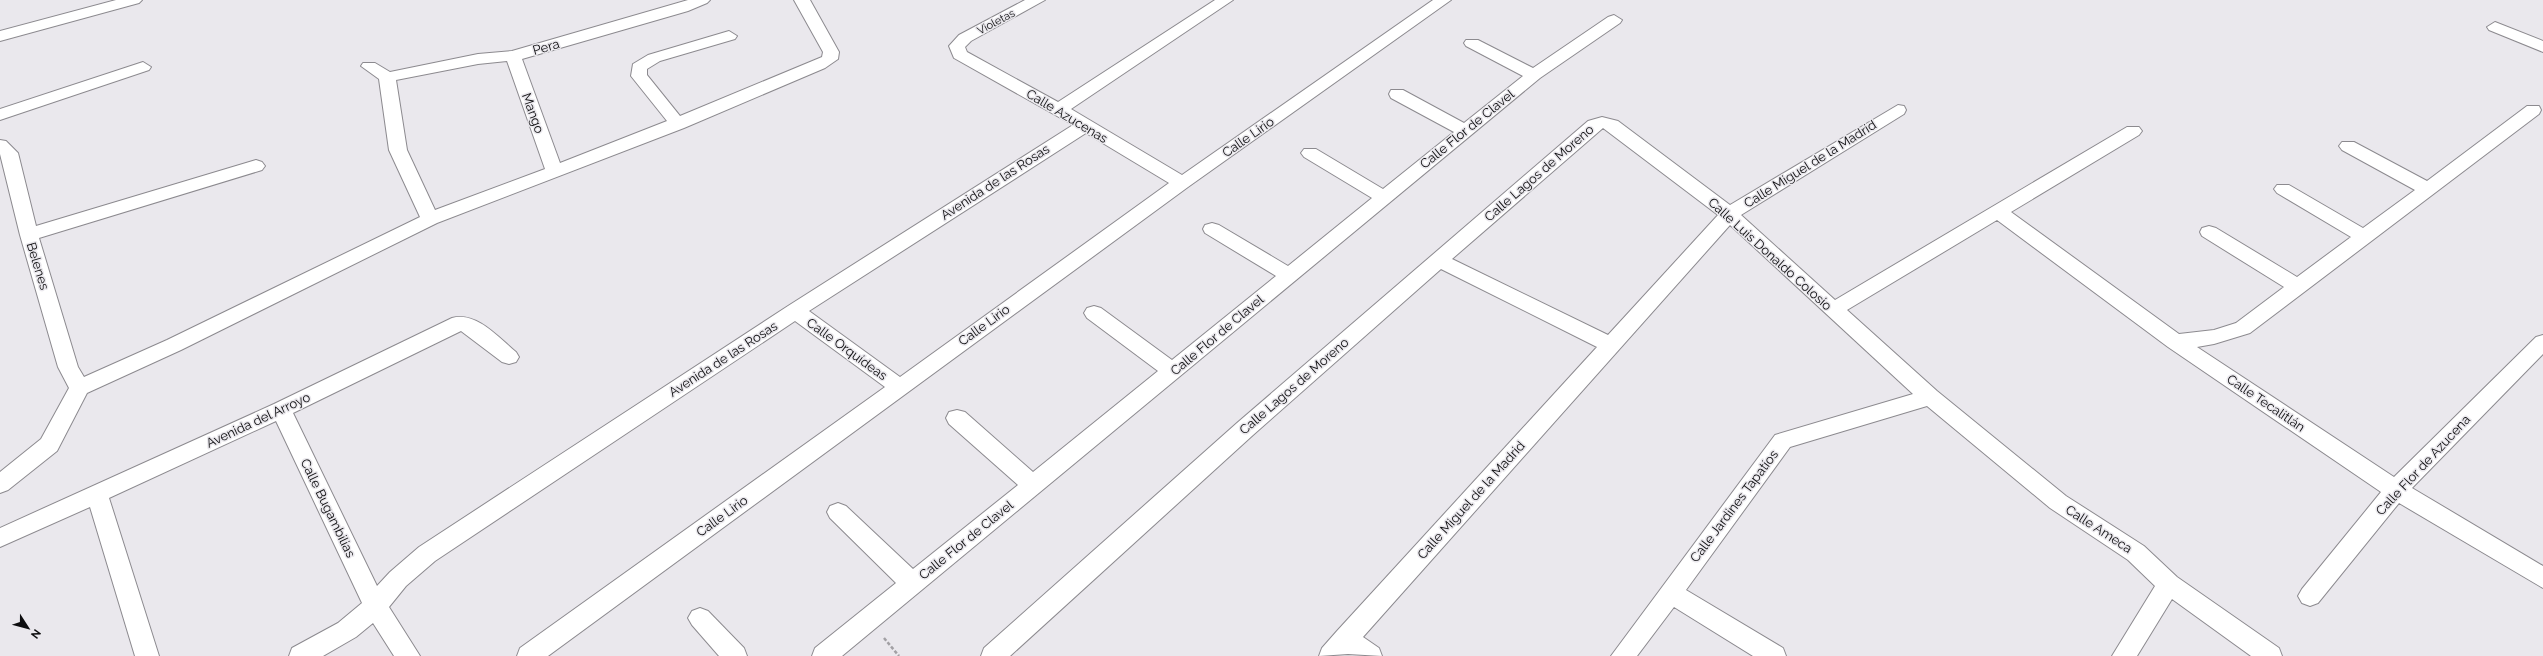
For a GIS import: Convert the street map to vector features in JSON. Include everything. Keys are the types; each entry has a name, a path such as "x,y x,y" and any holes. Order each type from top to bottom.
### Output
{"street":[{"path":"0,36 134,0"},
{"name":"Pera","path":"387,77 478,59 513,56 682,8 702,0"},
{"path":"0,484 49,444 79,388 174,345 430,219 554,170 678,124 820,65 830,59 831,52 802,0"},
{"name":"Violetas","path":"957,46 964,38 1037,0"},
{"path":"1059,109 1225,0"},
{"name":"Calle Lirio","path":"529,656 1182,183 1443,0"},
{"name":"Calle Flor de Clavel","path":"824,656 1174,372 1289,275 1534,75 1614,20"},
{"path":"2495,27 2543,47"},
{"path":"678,124 639,76 639,67 654,58 729,36"},
{"path":"1472,43 1534,75"},
{"name":"Calle Azucenas","path":"957,46 960,55 1059,109 1084,126 1182,183"},
{"name":"Mango","path":"513,56 554,170"},
{"path":"369,66 387,77 398,150 430,219"},
{"path":"0,115 143,67"},
{"path":"1397,94 1466,130"},
{"name":"Calle Miguel de la Madrid","path":"1338,648 1729,214 1898,110"},
{"path":"2175,342 2214,337 2243,328 2533,110"},
{"name":"Calle Luis Donaldo Colosio","path":"1602,122 1612,125 1729,214 1930,397"},
{"name":"Calle Lagos de Moreno","path":"993,656 1245,429 1594,125 1602,122"},
{"name":"Avenida de las Rosas","path":"301,656 347,630 375,606 398,579 427,554 795,312 1084,126"},
{"path":"1833,310 2000,213 2133,131"},
{"name":"Belenes","path":"0,145 9,153 29,235 68,367 79,388"},
{"path":"2348,146 2428,189"},
{"path":"1310,153 1384,197"},
{"path":"29,235 256,166"},
{"path":"2283,189 2364,237"},
{"name":"Calle Tecalitlán","path":"2000,213 2175,342 2396,490 2543,578"},
{"path":"1212,229 1289,275"},
{"path":"2209,232 2298,287"},
{"path":"1438,260 1611,345"},
{"name":"Calle Orquídeas","path":"795,312 899,387"},
{"path":"1094,313 1174,372"},
{"name":"Avenida del Arroyo","path":"0,538 281,410 459,323 471,326 509,357"},
{"name":"Calle Flor de Azucena","path":"2310,596 2396,490 2543,342"},
{"name":"Calle Ameca","path":"1930,397 2058,502 2136,553 2169,584 2270,656"},
{"name":"Calle Jardines Tapatíos","path":"1623,656 1783,441 1930,397"},
{"name":"Calle Bugambilias","path":"281,410 375,606 408,656"},
{"path":"957,418 1034,485"},
{"path":"97,495 147,656"},
{"path":"838,512 913,584"},
{"path":"2124,656 2169,584"},
{"path":"1670,592 1774,656"},
{"path":"700,618 734,656"},
{"path":"1338,648 1370,656"}]}
